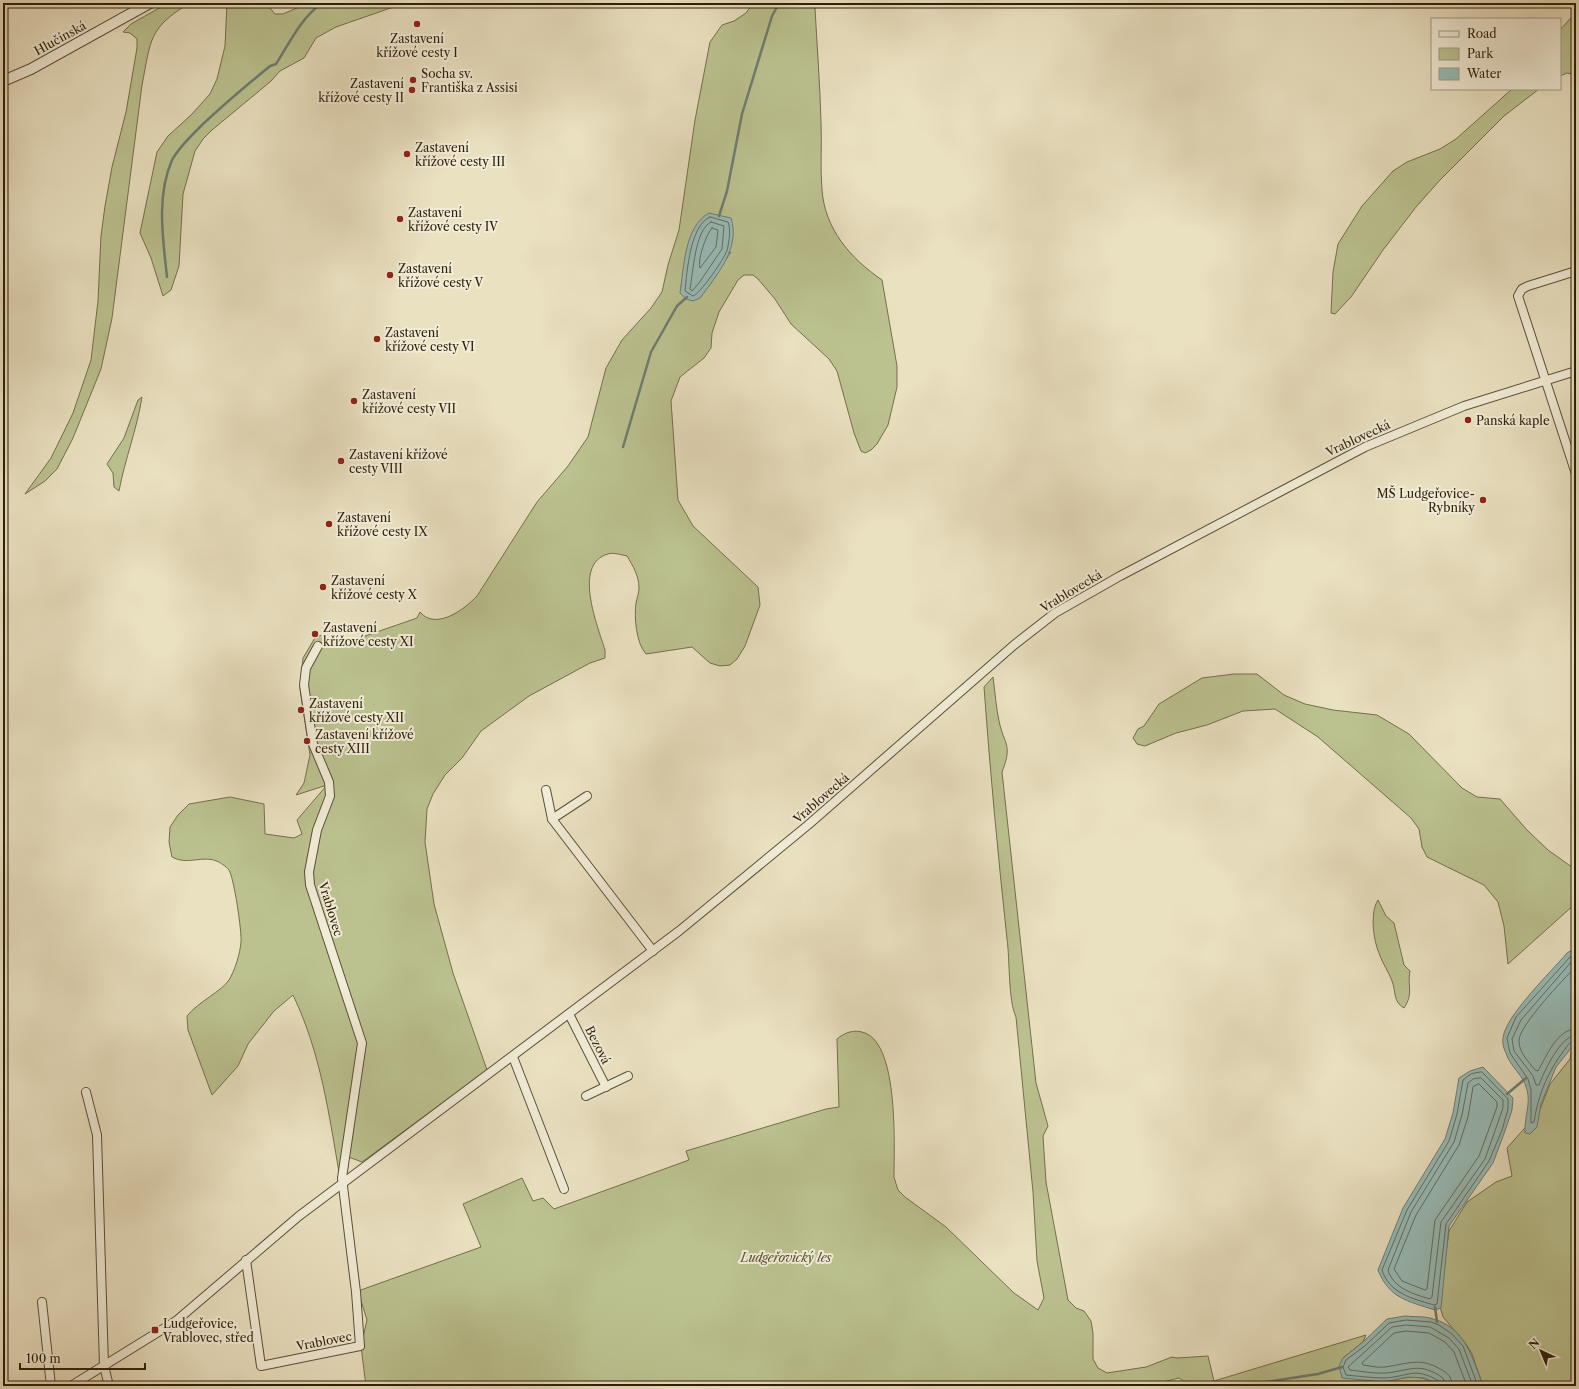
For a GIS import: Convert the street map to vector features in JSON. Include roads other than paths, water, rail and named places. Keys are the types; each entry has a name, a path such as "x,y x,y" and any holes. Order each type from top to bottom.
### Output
{"street":[{"name":"Hlučínská","path":"3,82 31,69 150,3"},
{"path":"1576,271 1528,286 1522,289 1518,296 1576,474"},
{"name":"Vrablovecká","path":"653,951 774,854 918,731 1014,645 1055,612 1120,576 1365,447 1464,406 1576,371"},
{"name":"Vrablovec","path":"246,1260 261,1366 360,1346 342,1178 362,1043 310,885 309,872 317,830 330,796 329,782 313,744 304,685 306,668 318,646"},
{"path":"71,1386 176,1321 299,1216 653,951 552,819 546,790"},
{"path":"552,819 587,796"},
{"name":"Bezová","path":"569,1014 606,1087"},
{"path":"513,1057 564,1189"},
{"path":"586,1096 628,1076"},
{"path":"86,1092 97,1135 104,1366 109,1386"},
{"path":"42,1302 51,1386"}],"water":[{"path":"709,213 731,218 733,240 730,251 719,271 700,298 693,301 686,299 680,293 684,260 694,228 701,219"},
{"path":"1572,950 1576,952 1576,1042 1556,1067 1541,1104 1537,1127 1530,1134 1525,1133 1525,1122 1528,1106 1527,1090 1523,1080 1508,1058 1503,1046 1503,1038 1506,1029 1520,1006 1567,953"},
{"path":"1483,1067 1513,1098 1512,1110 1493,1163 1449,1226 1441,1308 1435,1310 1408,1301 1393,1293 1382,1279 1378,1270 1403,1208 1445,1139 1453,1113 1459,1078 1470,1071"},
{"path":"1405,1316 1430,1318 1444,1323 1453,1329 1466,1345 1483,1386 1440,1386 1425,1378 1408,1377 1385,1382 1342,1378 1339,1366 1343,1358 1363,1342 1387,1319"}],"waterway":[{"path":"167,277 162,203 167,174 172,160 177,152 197,130 215,113 270,66 276,64 302,23 322,3"},
{"path":"719,216 727,191 742,114 772,16 779,3"},
{"path":"623,447 651,352 677,306 687,297"},
{"path":"1507,1094 1526,1078"},
{"path":"1435,1307 1437,1322"},
{"path":"1238,1386 1318,1374 1342,1367"}],"place":[{"name":"Zastavení křížové cesty I","path":"417,24"},
{"name":"Socha sv. Františka z Assisi","path":"413,80"},
{"name":"Zastavení křížové cesty II","path":"412,90"},
{"name":"Zastavení křížové cesty III","path":"407,154"},
{"name":"Zastavení křížové cesty IV","path":"400,219"},
{"name":"Zastavení křížové cesty V","path":"390,275"},
{"name":"Zastavení křížové cesty VI","path":"377,339"},
{"name":"Zastavení křížové cesty VII","path":"354,401"},
{"name":"Panská kaple","path":"1468,420"},
{"name":"Zastavení křížové cesty VIII","path":"341,461"},
{"name":"MŠ Ludgeřovice- Rybníky","path":"1483,500"},
{"name":"Zastavení křížové cesty IX","path":"329,524"},
{"name":"Zastavení křížové cesty X","path":"323,587"},
{"name":"Zastavení křížové cesty XI","path":"315,634"},
{"name":"Zastavení křížové cesty XII","path":"301,710"},
{"name":"Zastavení křížové cesty XIII","path":"307,741"},
{"name":"Ludgeřovice, Vrablovec, střed","path":"155,1330"}],"park label":[{"name":"Ludgeřovický les","path":"786,1257"}]}
